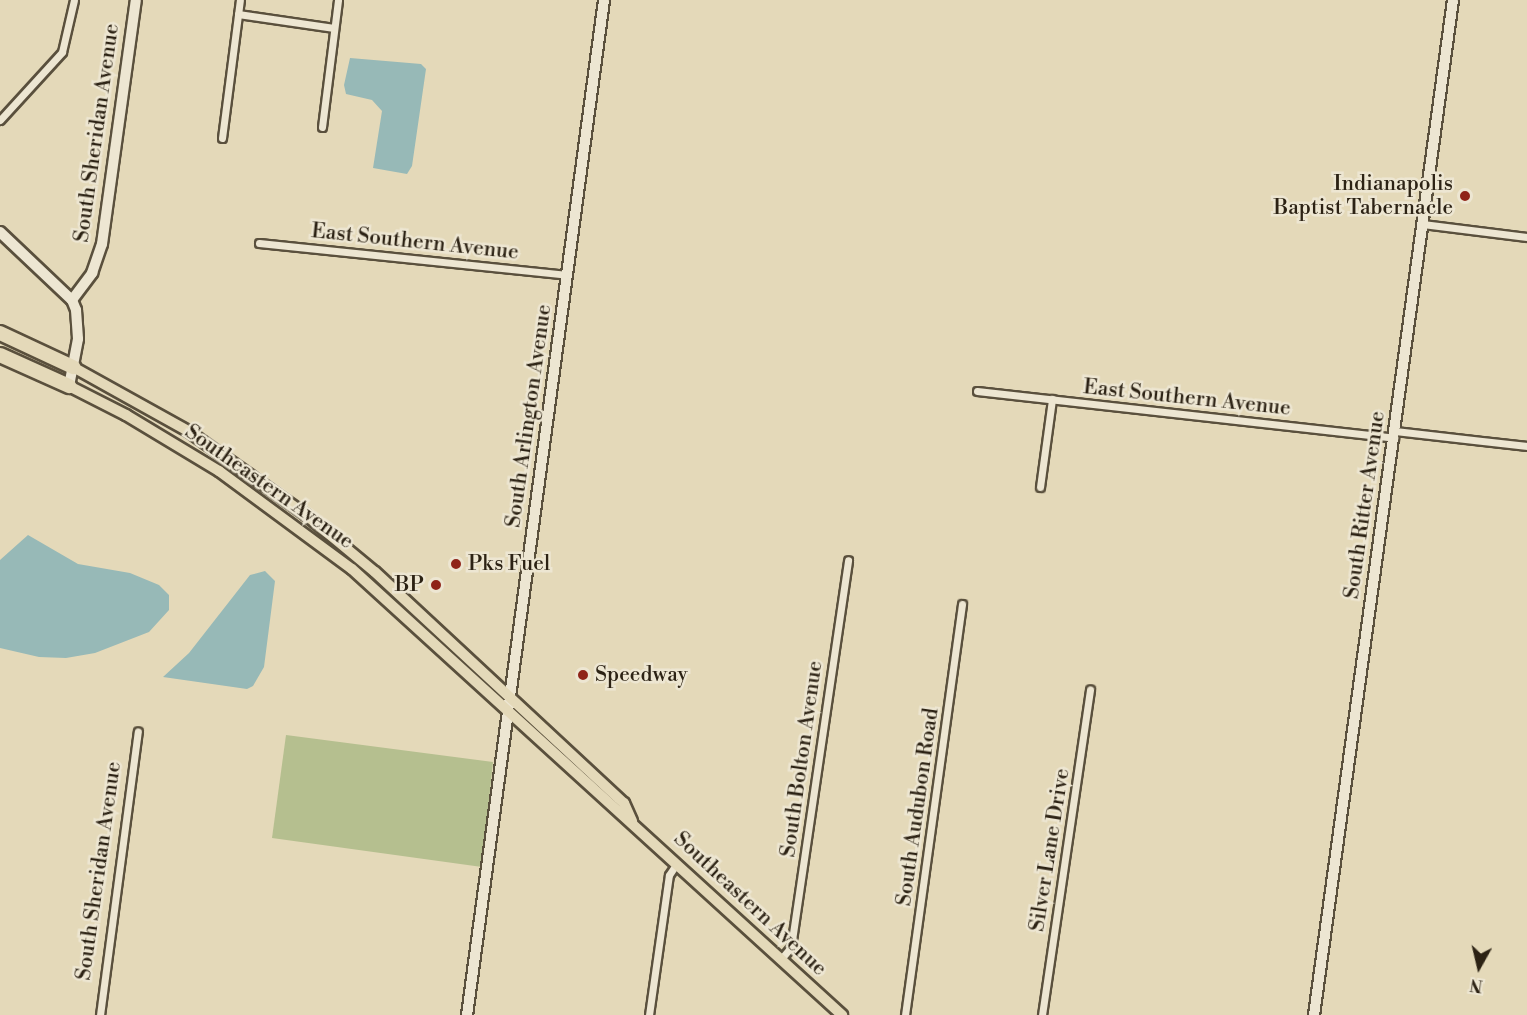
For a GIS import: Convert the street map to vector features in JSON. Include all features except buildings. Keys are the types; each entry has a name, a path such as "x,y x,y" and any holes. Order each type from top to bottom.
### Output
{"highway":[{"path":"0,333 73,368"},
{"path":"0,355 69,386"}],"main road":[{"name":"Southeastern Avenue","path":"73,368 180,426 306,514 624,803 633,821"},
{"name":"Southeastern Avenue","path":"69,386 173,442 308,534 615,812 633,821 842,1015"}],"street":[{"path":"0,120 62,52 74,0"},
{"name":"South Sheridan Avenue","path":"72,300 92,273 101,250 136,0"},
{"path":"222,138 240,0"},
{"path":"322,128 338,0"},
{"name":"South Arlington Avenue","path":"467,1015 604,0"},
{"name":"South Ritter Avenue","path":"1314,1015 1453,0"},
{"path":"238,14 334,28"},
{"path":"1422,224 1527,237"},
{"path":"0,232 72,300 79,326 69,386"},
{"name":"East Southern Avenue","path":"259,243 567,275"},
{"name":"East Southern Avenue","path":"976,391 1527,446"},
{"path":"1040,487 1052,399"},
{"name":"South Bolton Avenue","path":"781,959 791,947 848,560"},
{"name":"South Audubon Road","path":"904,1015 962,604"},
{"name":"Silver Lane Drive","path":"1042,1015 1090,690"},
{"name":"South Sheridan Avenue","path":"100,1015 138,732"},
{"path":"649,1015 669,875 677,863"}],"green space":[{"path":"286,735 493,762 482,867 272,838"}],"water":[{"path":"350,58 421,64 426,69 412,166 407,174 373,168 382,111 372,100 346,94 344,85"},
{"path":"28,535 78,564 130,573 159,585 169,595 169,610 149,632 95,653 66,658 39,657 0,648 0,560"},
{"path":"265,571 275,581 264,667 253,686 247,689 163,677 189,653 250,575"}],"place":[{"name":"Indianapolis Baptist Tabernacle","path":"1465,196"},
{"name":"Pks Fuel","path":"456,564"},
{"name":"BP","path":"436,585"},
{"name":"Speedway","path":"583,675"}]}
